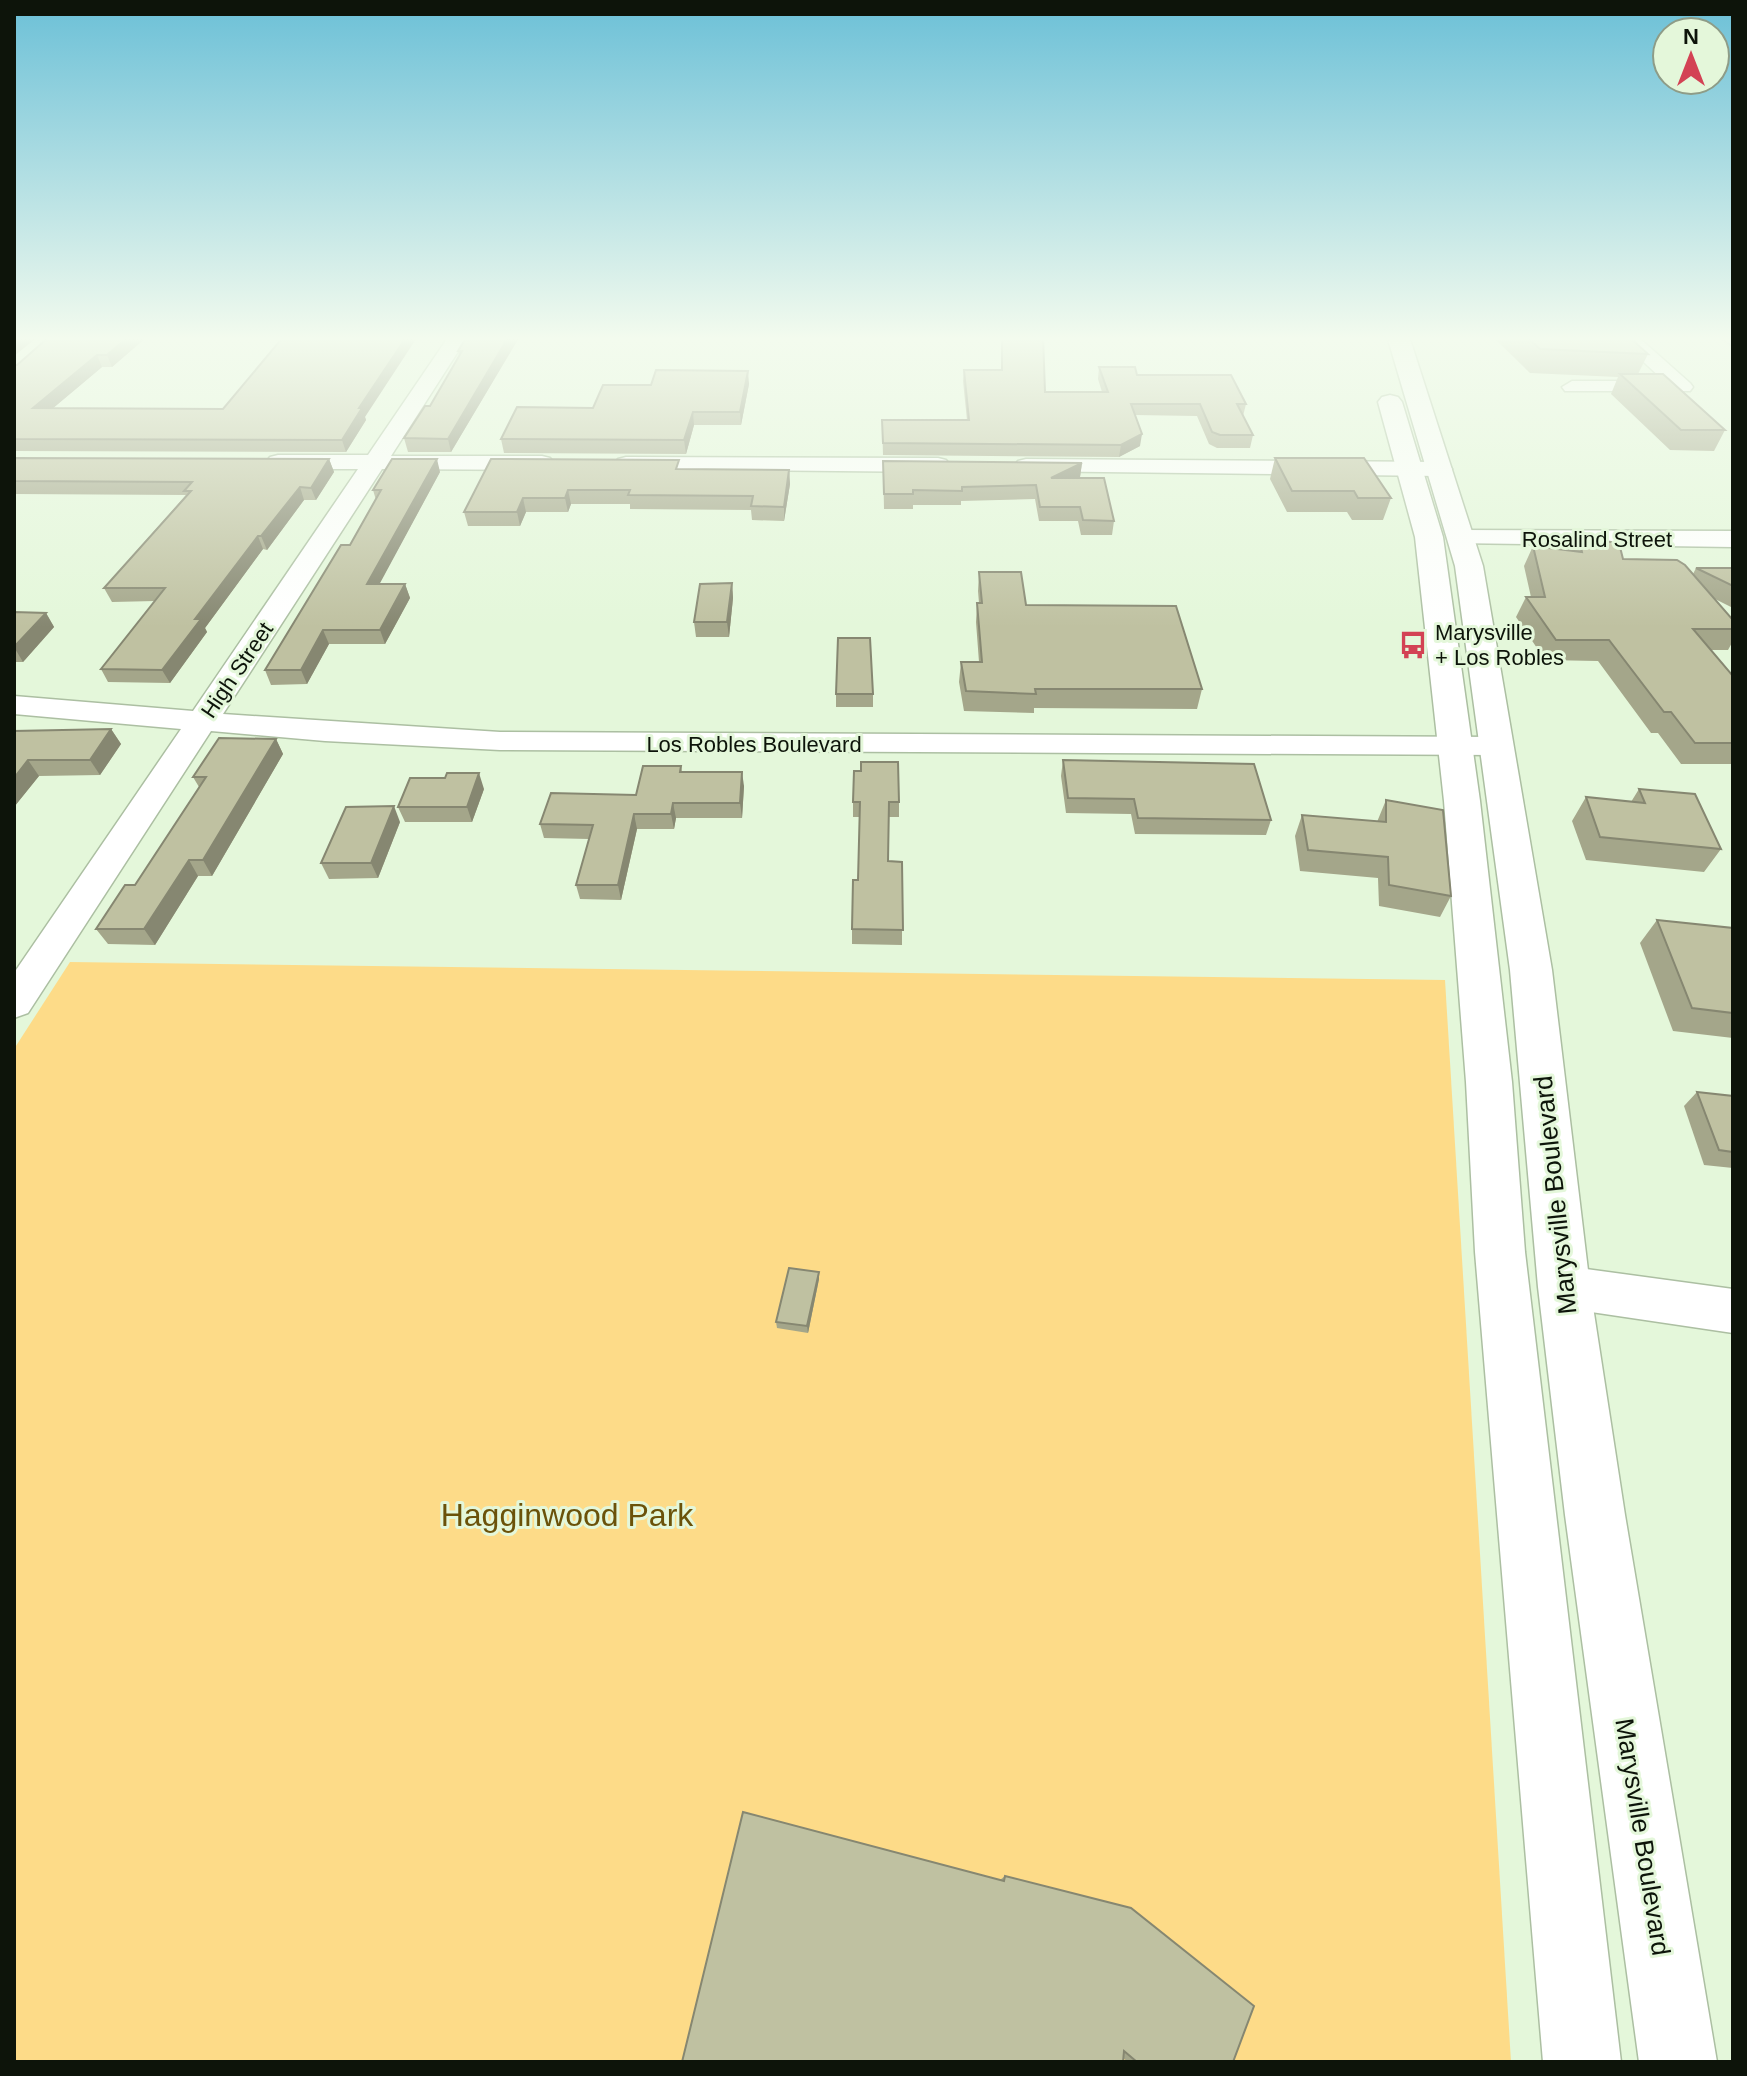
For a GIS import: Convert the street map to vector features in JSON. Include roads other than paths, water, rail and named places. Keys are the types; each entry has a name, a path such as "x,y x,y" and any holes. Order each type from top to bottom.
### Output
{"main road":[{"name":"Marysville Boulevard","path":"1398,433 1429,537 1454,746 1482,1004 1500,1252 1582,2062"},
{"name":"Marysville Boulevard","path":"1429,433 1469,566 1531,970 1564,1287 1597,1531 1678,2062"},
{"path":"1429,537 1461,538"}],"street":[{"name":"High Street","path":"14,1003 394,433"},
{"path":"251,461 562,463"},
{"path":"609,464 968,466"},
{"path":"1000,466 1440,469"},
{"name":"Rosalind Street","path":"1461,538 1733,539"},
{"name":"Los Robles Boulevard","path":"14,705 325,732 616,743 1496,746"},
{"path":"1564,1287 1733,1311"}],"place":[{"name":"Marysville + Los Robles","path":"1413,645"}],"park label":[{"name":"Hagginwood Park","path":"567,1515"}]}
